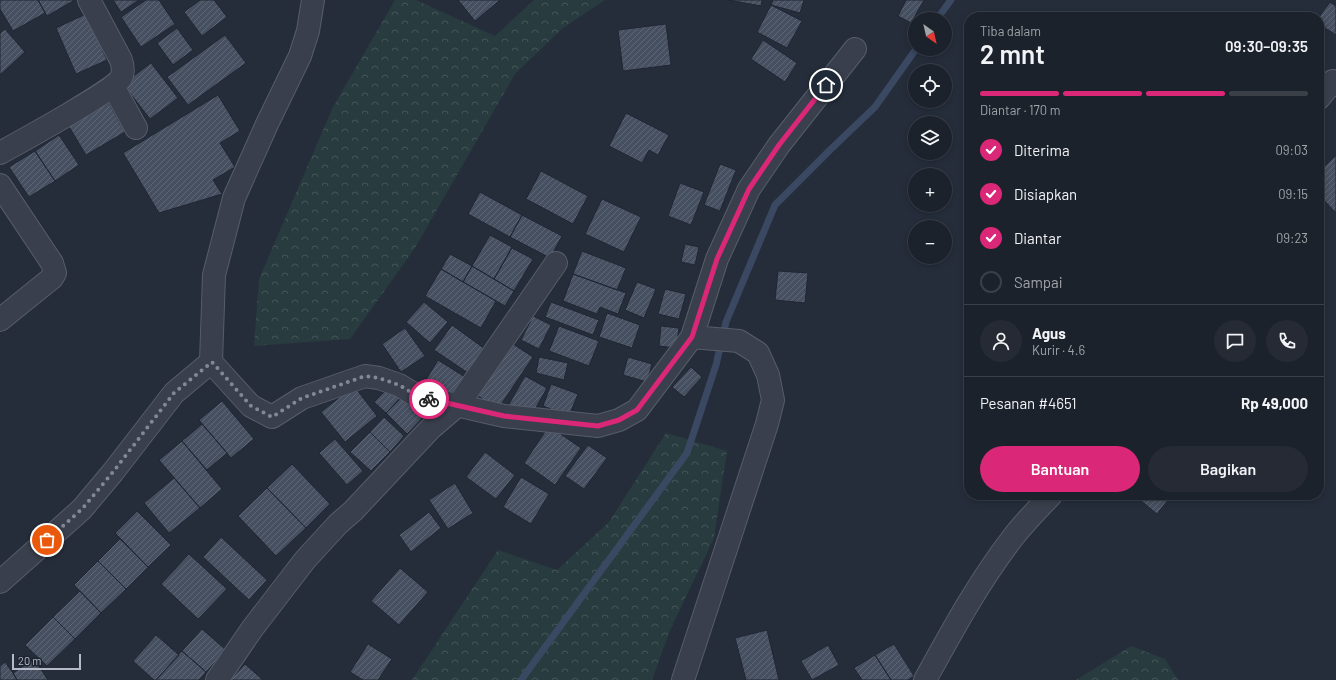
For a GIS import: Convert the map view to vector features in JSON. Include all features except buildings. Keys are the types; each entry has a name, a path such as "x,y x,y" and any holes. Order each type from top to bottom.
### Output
{"street":[{"path":"0,153 113,86 121,79 124,70 121,60 90,0"},
{"path":"313,0 308,31 300,56 267,124 234,198 214,275 212,362 251,406 272,417 302,398 365,376 379,378 417,396 504,416 598,426 612,422 637,410 700,338 717,259 749,189 779,145 855,49"},
{"path":"1324,93 1335,82"},
{"path":"113,86 136,128"},
{"path":"0,185 52,263 55,273 52,278 0,320"},
{"path":"217,680 252,629 305,560 431,428 458,405 556,263"},
{"path":"683,680 765,431 773,400 768,375 758,353 739,341 700,338"},
{"path":"0,582 82,509 113,472 174,393 212,362"},
{"path":"925,680 952,630 994,565 1014,536 1046,500"}],"green space":[{"path":"395,0 416,0 495,36 534,0 605,0 563,28 515,74 415,248 350,339 254,346 259,279 333,107"},
{"path":"666,433 727,451 714,538 670,630 652,680 412,680 498,550 557,570 609,522"},
{"path":"1131,646 1165,659 1178,680 1076,680"}],"waterway":[{"path":"942,12 951,0"},
{"path":"521,680 687,453 716,365 726,322 775,205 875,107 911,56"}],"way so far":[{"path":"47,540 82,509 113,472 174,393 212,362 251,406 272,417 302,398 365,376 379,378 399,385 417,396 429,399"}],"route":[{"path":"429,399 504,416 598,426 619,420 637,410 692,337 717,259 749,189 779,145 826,85"}]}
